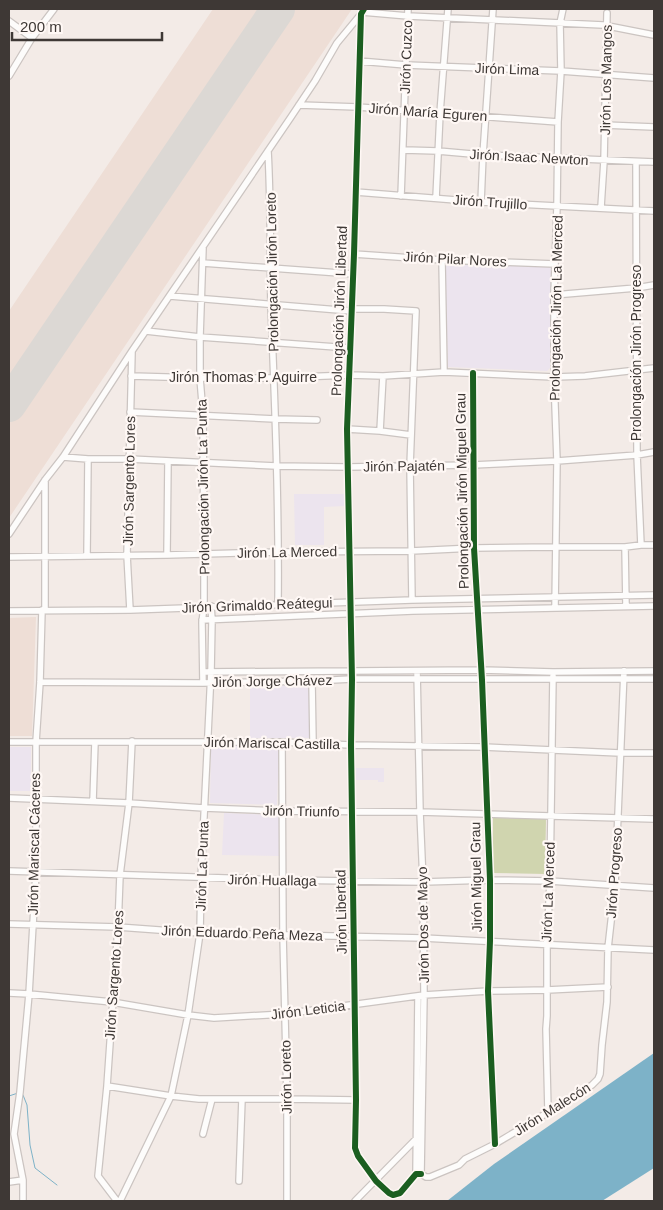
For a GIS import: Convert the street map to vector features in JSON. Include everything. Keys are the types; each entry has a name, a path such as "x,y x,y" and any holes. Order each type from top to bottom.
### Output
{"street":[{"path":"9,76 32,38 54,9"},
{"path":"436,198 448,9"},
{"path":"481,202 493,9"},
{"name":"Prolongación Jirón La Merced","path":"555,608 557,461 554,295 561,71 560,22 563,9"},
{"path":"9,534 204,247 338,43 362,12 408,12 447,18 560,22 607,26 654,35"},
{"name":"Prolongación Jirón Libertad","path":"351,614 347,429 362,12"},
{"name":"Jirón Cuzco","path":"401,196 408,12"},
{"name":"Jirón Los Mangos","path":"601,207 604,161 607,13"},
{"path":"9,21 32,38"},
{"name":"Jirón Lima","path":"359,61 561,71 654,78"},
{"name":"Jirón María Eguren","path":"299,105 358,107 558,122"},
{"path":"604,125 654,127"},
{"name":"Prolongación Jirón Loreto","path":"268,150 279,552 278,604"},
{"name":"Jirón Isaac Newton","path":"404,150 654,162"},
{"name":"Prolongación Jirón Progreso","path":"636,162 637,455 641,545"},
{"name":"Jirón Trujillo","path":"356,192 481,202 654,211"},
{"name":"Prolongación Jirón La Punta","path":"204,247 200,378 203,415 204,553 207,606"},
{"name":"Jirón Pilar Nores","path":"354,254 442,260 556,264"},
{"path":"442,260 444,372"},
{"path":"203,263 353,274"},
{"path":"554,295 654,285"},
{"path":"170,296 202,300 351,310 416,312 410,466 412,600"},
{"path":"146,331 350,348"},
{"name":"Jirón Sargento Lores","path":"130,610 127,555 132,351"},
{"name":"Jirón Thomas P. Aguirre","path":"131,376 274,378 350,375 383,376 444,372 554,377 586,376 654,368"},
{"name":"Prolongación Jirón Miguel Grau","path":"473,373 474,548 478,609"},
{"path":"380,431 383,376"},
{"path":"130,412 317,420"},
{"path":"347,429 412,435"},
{"name":"Jirón Pajatén","path":"63,456 88,459 348,467 473,465 557,461 654,452"},
{"path":"87,556 88,459"},
{"path":"167,555 168,460"},
{"name":"Jirón Mariscal Cáceres","path":"23,1201 23,1180 14,1134 29,994 36,872 36,742 45,557 45,480"},
{"name":"Jirón La Merced","path":"9,557 654,545"},
{"path":"625,547 626,606"},
{"name":"Jirón Grimaldo Reátegui","path":"9,611 130,610 412,600 654,596"},
{"name":"Jirón La Punta","path":"118,1201 171,1096 188,1015 200,933 207,742 207,683 211,672 212,620 207,606"},
{"name":"Jirón La Punta","path":"207,606 202,620 203,672 207,683"},
{"name":"Jirón Grimaldo Reátegui","path":"202,620 478,609 654,606"},
{"name":"Jirón Miguel Grau","path":"478,609 490,880 488,991 495,1144"},
{"name":"Jirón Libertad","path":"351,614 350,745 356,1100 355,1148 358,1156 376,1181 393,1195 400,1196 419,1174"},
{"name":"Jirón Dos de Mayo","path":"417,671 423,882 419,1174"},
{"name":"Jirón Progreso","path":"600,1074 608,987 608,948 615,886 624,671"},
{"name":"Jirón Jorge Chávez","path":"203,672 654,671"},
{"name":"Jirón La Merced","path":"548,1112 546,1028 553,672"},
{"name":"Jirón Jorge Chávez","path":"40,682 207,683 352,679 654,679"},
{"path":"312,681 313,743"},
{"name":"Jirón Mariscal Castilla","path":"9,742 282,742 350,745 484,746 654,753"},
{"path":"93,801 95,742"},
{"name":"Jirón Sargento Lores","path":"118,1201 98,1176 107,1086 120,875 132,742"},
{"name":"Jirón Loreto","path":"282,742 287,1201"},
{"name":"Jirón Triunfo","path":"9,798 282,811 420,812 654,819"},
{"name":"Jirón Huallaga","path":"9,871 353,882 490,880 654,888"},
{"name":"Jirón Eduardo Peña Meza","path":"9,924 118,927 200,933 423,938 654,950"},
{"name":"Jirón Leticia","path":"9,993 112,1002 214,1018 284,1014 421,995 608,987"},
{"name":"Jirón Malecón","path":"419,1174 430,1177 459,1165 465,1159 495,1144 577,1095 592,1085 600,1074"},
{"path":"107,1086 171,1096 212,1099 356,1100"},
{"path":"203,1134 212,1099"},
{"path":"239,1181 242,1099"},
{"path":"355,1201 419,1136"},
{"path":"9,1182 23,1180"}],"shaded area":[{"path":"213,9 352,9 9,518 9,311"},
{"path":"445,265 548,265 551,268 550,368 547,371 448,367"},
{"path":"294,494 344,494 344,506 324,507 324,545 295,545"},
{"path":"36,617 32,736 9,736 9,618"},
{"path":"250,685 311,685 311,738 250,738"},
{"path":"211,745 279,746 277,805 210,803"},
{"path":"9,747 31,747 31,791 9,791"},
{"path":"355,768 384,768 384,782 378,782 378,780 356,780"},
{"path":"224,813 277,815 279,819 279,856 222,855"}],"green space":[{"path":"493,818 546,819 545,874 492,873"}],"water":[{"path":"654,1053 654,1168 602,1201 447,1201 494,1164"}],"waterway":[{"path":"9,1096 18,1093"},
{"path":"23,1095 27,1105 30,1145 35,1168 57,1185"}],"runway":[{"path":"9,405 278,9"}],"cycle path":[{"path":"364,9 361,14 347,429 352,679 355,1148 358,1156 376,1181 393,1195 400,1193 416,1174 421,1174"},
{"path":"473,373 474,548 482,680 490,880 488,991 495,1144"}]}
